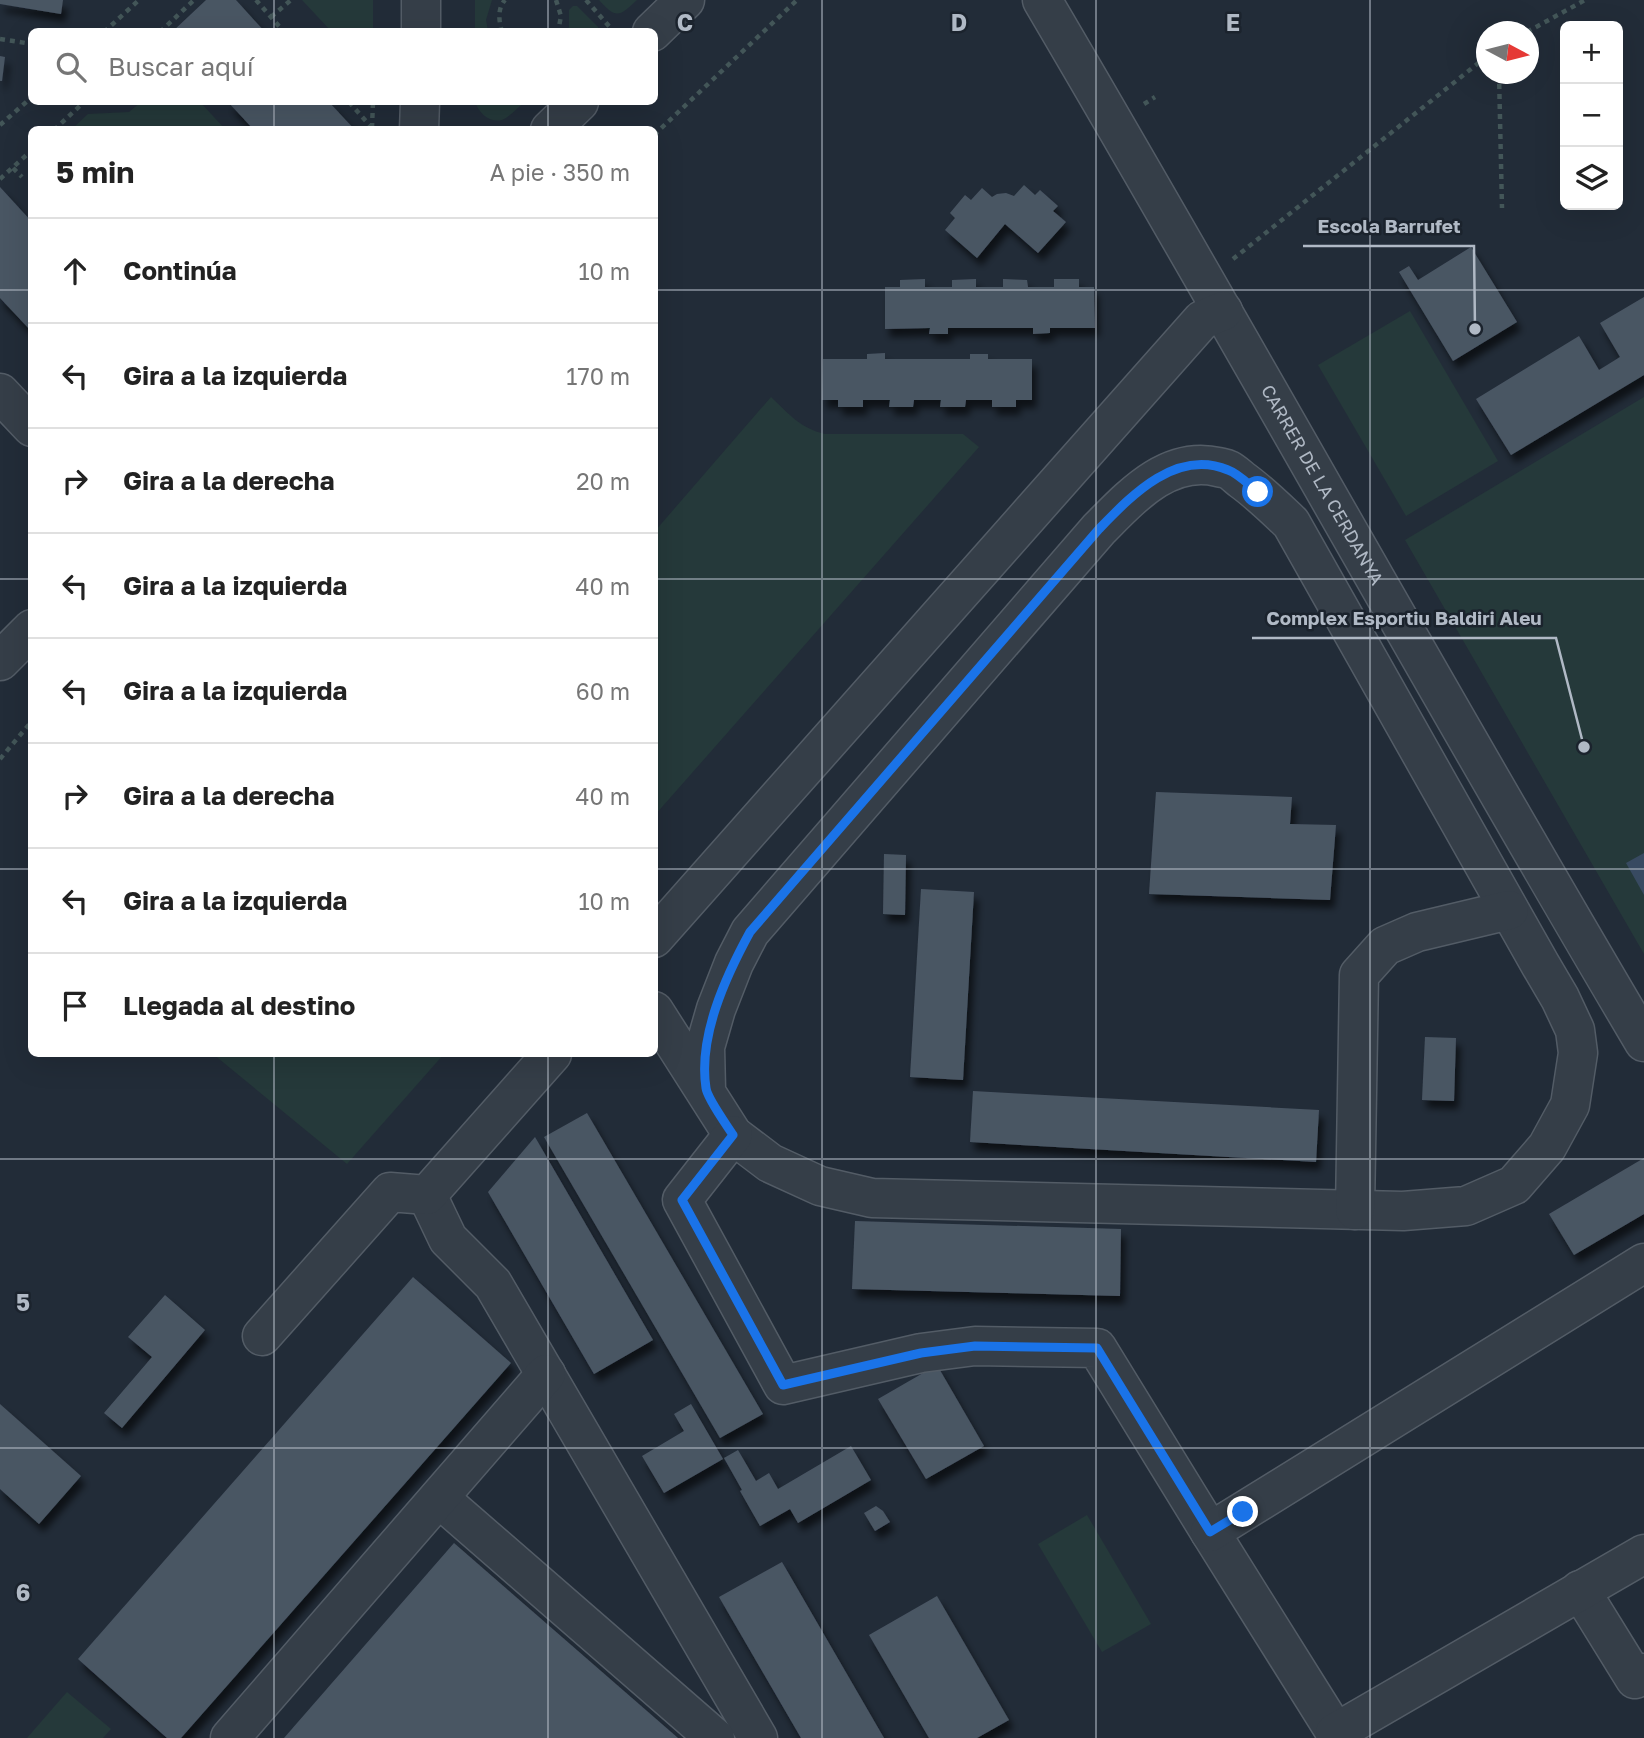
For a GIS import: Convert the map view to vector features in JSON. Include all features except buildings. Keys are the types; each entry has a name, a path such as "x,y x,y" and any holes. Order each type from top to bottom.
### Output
{"street":[{"path":"421,0 421,28"},
{"path":"656,28 685,0"},
{"name":"CARRER DE LA CERDANYA","path":"1042,0 1644,1042"},
{"path":"419,126 420,105"},
{"path":"554,126 576,105"},
{"path":"658,933 1202,320 1215,296"},
{"path":"0,393 28,423"},
{"path":"658,1017 733,1135 770,1163 820,1186 872,1198 1404,1212 1466,1206 1514,1185 1547,1147 1570,1105 1578,1053 1575,1030 1560,998 1290,523 1258,492 1229,470 1206,464 1171,471 1132,495 1099,529 750,932 734,963 716,1009 705,1047 706,1090"},
{"path":"0,661 28,633"},
{"path":"1355,1210 1359,975 1385,946 1417,932 1509,910"},
{"path":"427,1195 549,1057"},
{"path":"733,1135 682,1200 783,1385 921,1353 975,1346 1097,1348 1337,1735 1644,1553"},
{"path":"262,1336 390,1192 427,1195"},
{"path":"427,1195 448,1239 493,1284 758,1738"},
{"path":"1210,1532 1644,1263"},
{"path":"230,1738 546,1374"},
{"path":"439,1498 715,1738"},
{"path":"1580,1590 1635,1679 1644,1673"}],"path":[{"path":"108,28 139,0"},
{"path":"164,28 194,0"},
{"path":"256,0 281,28"},
{"path":"271,17 291,0"},
{"path":"501,28 498,20 501,4 505,0"},
{"path":"556,0 561,16 559,28"},
{"path":"586,0 610,28"},
{"path":"658,131 797,0"},
{"path":"1539,25 1585,0"},
{"path":"0,39 28,43"},
{"path":"1215,296 1476,66"},
{"path":"1499,84 1503,208"},
{"path":"0,125 28,100"},
{"path":"58,126 81,105"},
{"path":"351,105 370,126"},
{"path":"373,105 373,126"},
{"path":"0,179 28,154"},
{"path":"13,168 22,177"},
{"path":"0,759 28,726"}],"green space":[{"path":"302,0 373,0 373,28 328,28"},
{"path":"475,0 492,0 486,20 487,28 475,28"},
{"path":"599,0 637,0 626,10 614,13"},
{"path":"577,6 598,28 569,28 569,10"},
{"path":"137,105 203,105 222,126 75,126 88,114 129,112"},
{"path":"476,105 522,105 508,117 497,121 479,110"},
{"path":"1410,311 1498,461 1406,516 1318,365"},
{"path":"771,397 802,424 825,434 963,434 979,447 658,812 658,528"},
{"path":"1644,397 1644,954 1405,540"},
{"path":"217,1057 441,1057 347,1164"},
{"path":"1087,1515 1151,1624 1102,1652 1038,1544"},
{"path":"67,1692 111,1729 103,1738 27,1738"}],"water":[{"path":"1644,853 1644,895 1626,863"}],"place":[{"name":"Escola Barrufet","path":"1475,329"},
{"name":"Complex Esportiu Baldiri Aleu","path":"1584,747"}],"route":[{"path":"1243,1512 1210,1532 1097,1348 975,1346 921,1353 783,1385 682,1200 733,1135 706,1090 705,1047 734,963 750,932 1099,529 1132,495 1171,471 1206,464 1229,470 1258,492"}]}
